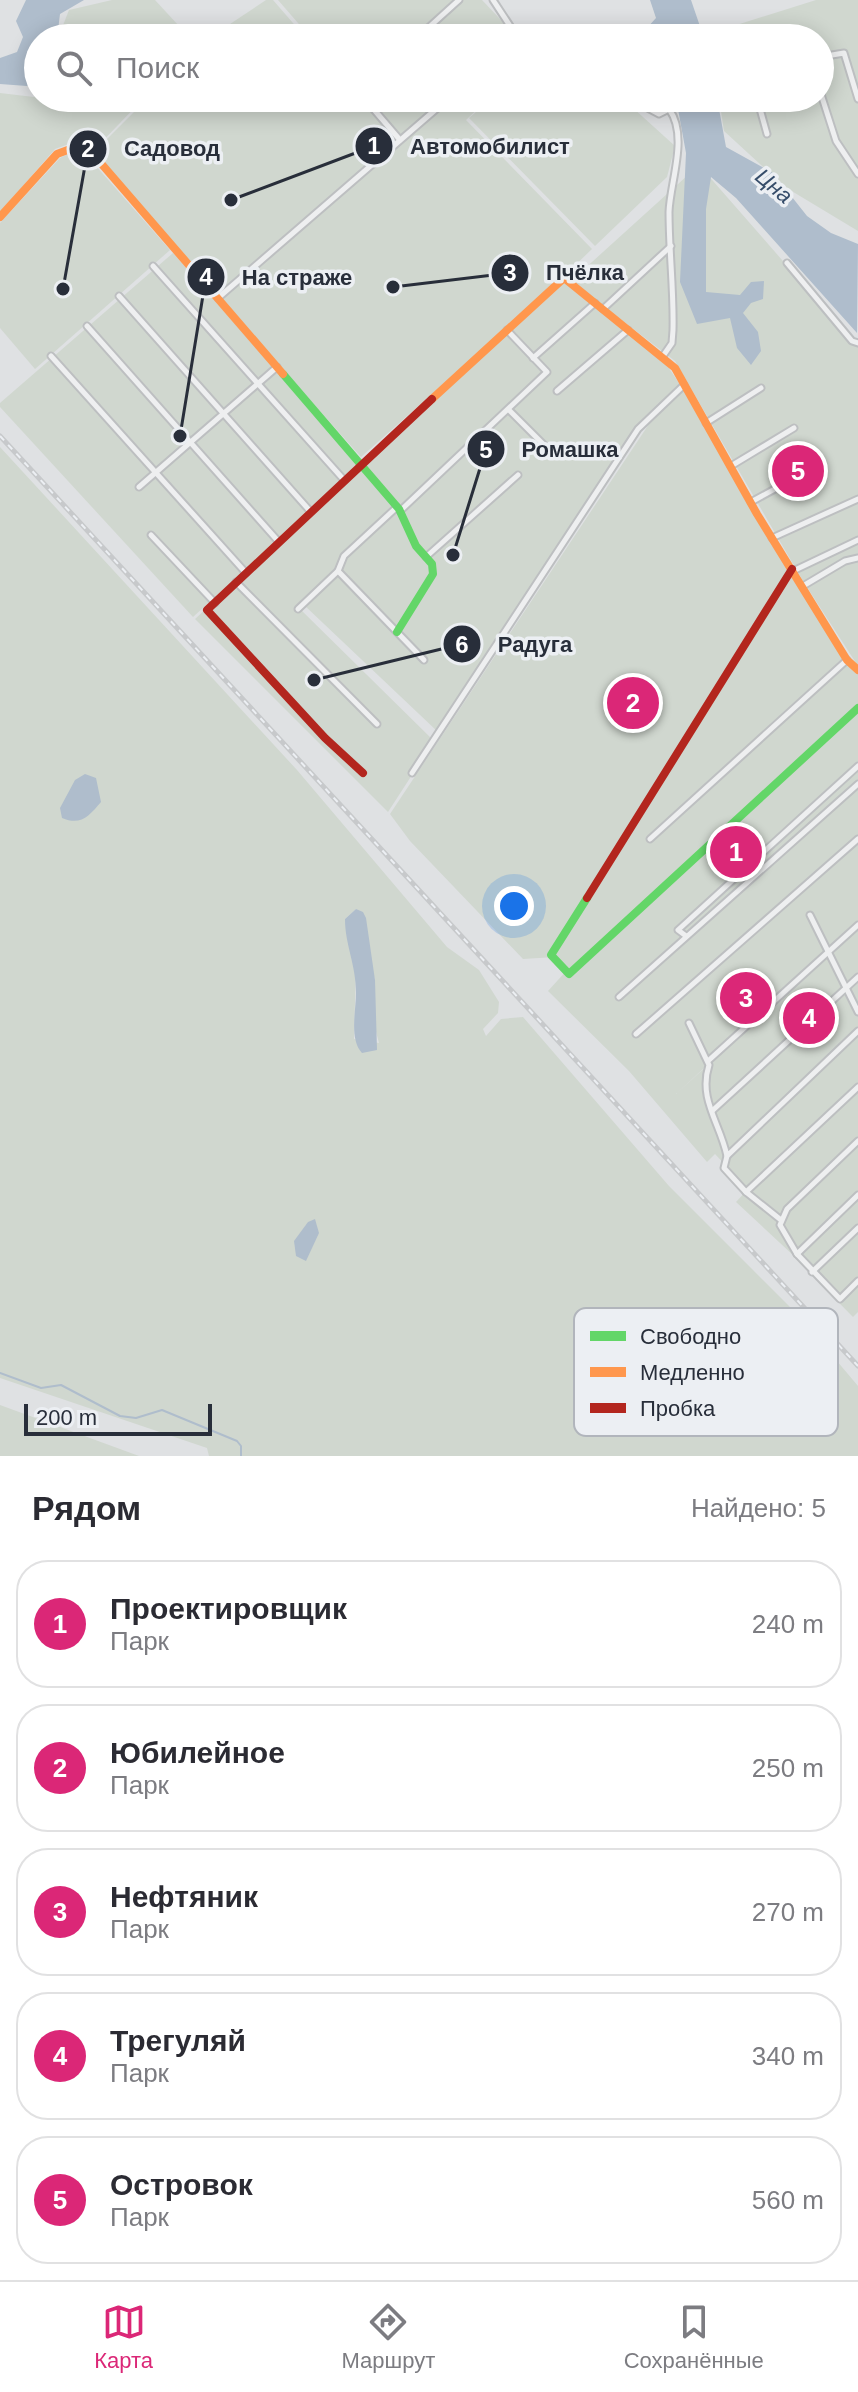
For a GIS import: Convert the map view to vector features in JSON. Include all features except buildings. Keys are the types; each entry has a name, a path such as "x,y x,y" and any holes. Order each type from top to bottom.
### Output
{"street":[{"path":"432,24 459,0"},
{"path":"493,0 509,24"},
{"path":"834,55 844,53 858,99"},
{"path":"376,112 400,140"},
{"path":"218,298 433,112"},
{"path":"663,356 672,343 673,330 669,212 677,164 674,117 671,112"},
{"path":"761,112 767,134"},
{"path":"827,112 836,141 858,174"},
{"path":"0,217 57,154 81,145 218,298 399,509 416,546 432,564 433,574 397,632"},
{"path":"603,309 672,246"},
{"path":"787,263 852,341 858,343"},
{"path":"153,266 344,480"},
{"path":"363,773 325,738 207,610 564,278 663,356 685,384 772,538 847,660 858,670"},
{"path":"119,296 310,511"},
{"path":"533,358 595,303"},
{"path":"87,326 278,541"},
{"path":"557,391 628,329"},
{"path":"298,609 338,571 344,556 509,410 547,372 507,330"},
{"path":"51,356 246,573"},
{"path":"139,487 277,367"},
{"path":"412,773 638,429 685,384"},
{"path":"705,423 761,388"},
{"path":"509,410 545,446"},
{"path":"730,467 794,428"},
{"path":"751,502 817,466"},
{"path":"426,557 518,475"},
{"path":"772,538 858,499"},
{"path":"151,535 215,603"},
{"path":"858,540 792,570 551,955 569,974 858,708"},
{"path":"803,586 845,561 858,558"},
{"path":"338,571 424,660"},
{"path":"236,582 377,724"},
{"path":"650,839 847,660"},
{"path":"686,936 678,930 858,766"},
{"path":"619,997 858,784"},
{"path":"636,1034 858,839"},
{"path":"810,915 858,1012"},
{"path":"727,1156 703,1087 708,1061 858,925"},
{"path":"712,1111 858,977"},
{"path":"689,1023 708,1061"},
{"path":"858,1031 727,1156 724,1168 746,1192 781,1220 785,1238 812,1272 840,1299 858,1281"},
{"path":"746,1192 858,1087"},
{"path":"781,1220 858,1141"},
{"path":"797,1254 858,1195"},
{"path":"812,1272 858,1228"}],"shaded area":[{"path":"112,0 155,0 177,24 64,24 69,10"},
{"path":"266,0 273,0 294,24 230,24"},
{"path":"278,0 482,0 505,24 299,24"},
{"path":"816,0 858,0 858,231 785,187 724,131 721,112 834,112 834,24 740,24"},
{"path":"0,93 24,96 24,112 131,112 94,150 80,140 55,149 0,212"},
{"path":"134,112 371,112 396,140 218,298 93,153"},
{"path":"377,112 431,112 400,138"},
{"path":"439,112 474,112 466,120 592,249 562,278 664,361 681,386 646,421 438,732 304,605 397,505 298,607 434,741 388,812 195,619 550,289 361,457 220,299"},
{"path":"476,112 637,112 675,146 667,177 595,246 469,118"},
{"path":"80,148 170,250 35,369 0,328 0,223 60,158"},
{"path":"699,165 852,340 858,339 858,666 803,581 675,361 571,281"},
{"path":"173,253 360,465 193,617 0,407 0,403"},
{"path":"684,390 858,673 858,925 676,1094 858,928 858,1194 794,1256 736,1202 748,1189 715,1154 707,1162 629,1071 548,991 568,969 555,957 523,959 410,841 390,814 649,424"},
{"path":"0,447 297,770 447,947 479,970 499,1002 498,1013 483,1029 486,1036 501,1019 523,1017 669,1186 791,1308 574,1308 574,1436 838,1436 838,1362 858,1386 858,1456 209,1456 207,1448 0,1378","holes":["356,909 375,980 375,1028 379,1043 354,1039 356,965 345,919"]},
{"path":"858,1196 858,1312 853,1317 795,1258"},
{"path":"0,1405 139,1456 0,1456"}],"water":[{"path":"26,0 84,0 60,14 59,24 24,24 24,86 0,84 0,58 17,52 23,37 16,21"},
{"path":"650,0 691,0 699,24 651,24 656,18"},
{"name":"Цна","path":"679,112 720,112 726,147 773,173 807,216 831,233 858,244 857,333 736,198 711,177 706,209 706,292 740,295 751,282 764,281 763,299 751,303 743,313 758,332 761,351 751,365 737,348 730,318 697,324 680,282 686,153"},
{"path":"85,774 96,778 101,802 80,820 62,818 60,808 75,780"},
{"path":"356,909 363,912 366,918 375,980 377,1050 362,1053 354,1033 356,983 345,919"},
{"path":"315,1219 319,1233 306,1261 296,1256 294,1241 308,1222"}],"waterway":[{"path":"0,1373 41,1388 61,1385 120,1416 136,1418 162,1410 237,1441 241,1446 241,1456"}],"railway":[{"path":"0,436 804,1308"},
{"path":"838,1344 858,1366"}],"traffic: fast":[{"path":"283,374 399,509 416,546 432,564 433,574 397,632"},
{"path":"587,898 551,955 569,974 858,708"}],"traffic: slow":[{"path":"0,217 57,154 81,145 99,161 283,374"},
{"path":"432,399 564,278 675,368 757,514 847,660 858,670"}],"traffic: jam":[{"path":"363,773 325,738 207,610 432,399"},
{"path":"587,898 792,569"}],"place":[{"name":"Автомобилист","path":"231,200"},
{"name":"Пчёлка","path":"393,287"},
{"name":"Садовод","path":"63,289"},
{"name":"На страже","path":"180,436"},
{"name":"Островок","path":"798,471"},
{"name":"Ромашка","path":"453,555"},
{"name":"Радуга","path":"314,680"},
{"name":"Юбилейное","path":"633,703"},
{"name":"Проектировщик","path":"736,852"},
{"name":"Нефтяник","path":"746,998"},
{"name":"Трегуляй","path":"809,1018"}]}
